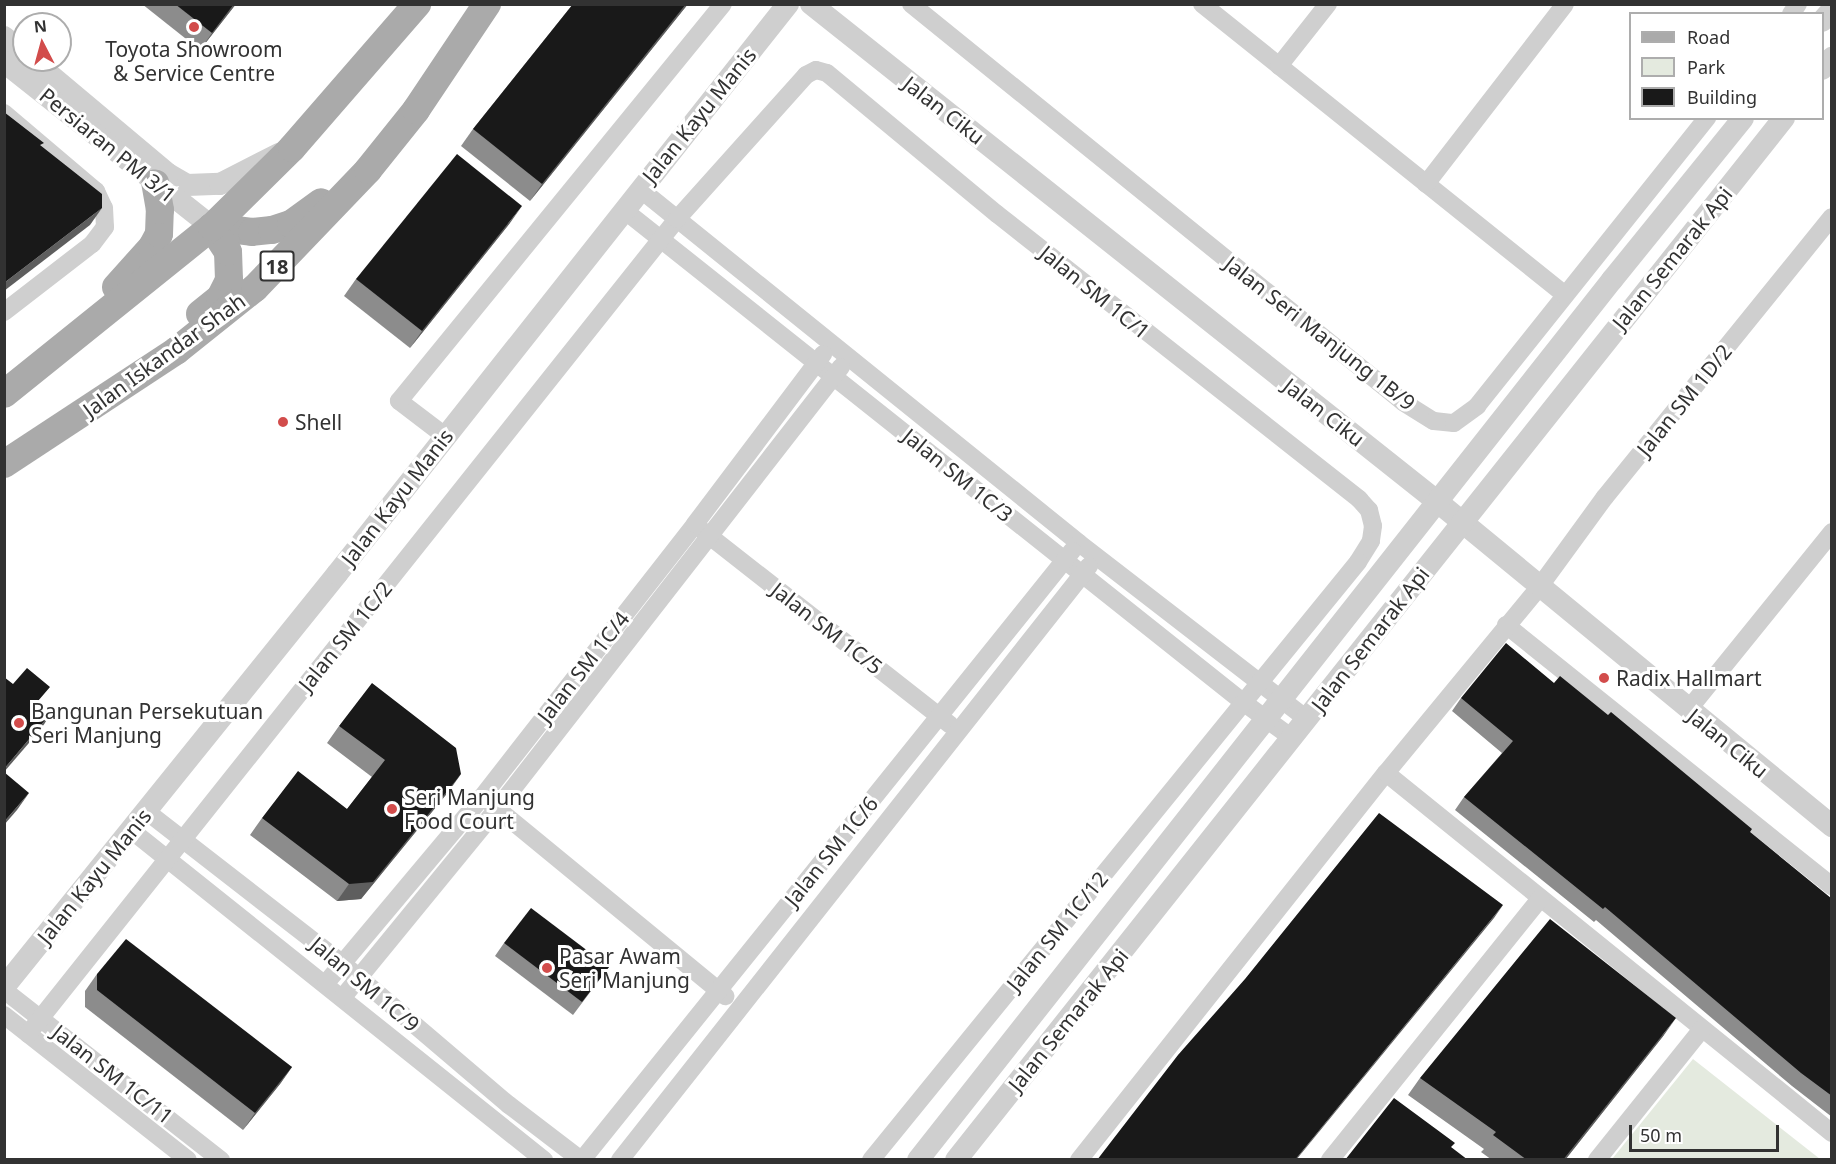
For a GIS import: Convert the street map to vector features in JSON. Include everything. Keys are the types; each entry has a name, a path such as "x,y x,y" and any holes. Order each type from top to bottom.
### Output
{"main road":[{"path":"4,394 212,227 292,148 417,4"},
{"name":"Jalan Iskandar Shah","path":"4,464 38,445 176,351 255,288 368,170 416,110 487,4"},
{"path":"212,227 252,232 291,224 332,193 416,110"},
{"path":"54,355 152,247 159,234 160,210 155,183"},
{"path":"38,445 220,298 229,280 228,252 212,227"}],"street":[{"path":"445,436 399,401 723,4"},
{"name":"Jalan Kayu Manis","path":"4,988 788,4"},
{"name":"Jalan Ciku","path":"811,4 1439,503 1688,710 1832,826"},
{"name":"Jalan Seri Manjung 1B/9","path":"911,4 1403,402 1434,421 1454,423 1477,406 1705,120"},
{"path":"1202,4 1565,295"},
{"path":"1279,66 1328,4"},
{"path":"1426,184 1565,4"},
{"name":"Persiaran PM 3/1","path":"4,62 212,227"},
{"name":"Jalan SM 1C/1","path":"662,240 677,219 806,75 816,70 827,73 997,214 1359,499 1369,510 1372,526 1371,541 1358,562 1243,702"},
{"name":"Persiaran PM 3/1","path":"46,72 168,174 188,185 220,184 292,148"},
{"path":"4,113 96,190 104,208 105,226 92,244 4,312"},
{"name":"Jalan Semarak Api","path":"918,1160 1265,719 1439,503 1612,280 1741,120"},
{"name":"Jalan Semarak Api","path":"957,1160 1461,522 1782,120"},
{"name":"Jalan SM 1C/3","path":"640,189 1079,543 1307,719"},
{"name":"Jalan SM 1C/3","path":"624,210 1082,575 1292,738"},
{"name":"Jalan SM 1D/2","path":"1079,1160 1386,773 1540,586 1605,497 1832,217"},
{"name":"Jalan SM 1C/2","path":"28,1034 166,858 662,240"},
{"name":"Jalan SM 1C/4","path":"326,983 482,797 695,524 830,344"},
{"name":"Jalan SM 1C/4","path":"343,997 497,809 711,537 848,358"},
{"name":"Jalan SM 1C/5","path":"695,524 959,732"},
{"name":"Jalan SM 1C/6","path":"581,1160 1079,543"},
{"path":"1688,710 1828,543"},
{"name":"Jalan SM 1C/6","path":"620,1160 738,1006 959,732 1096,556"},
{"path":"1506,625 1832,886"},
{"name":"Jalan SM 1C/12","path":"870,1160 1243,702"},
{"path":"1386,773 1832,1133"},
{"path":"482,797 738,1006"},
{"name":"Jalan SM 1C/9","path":"146,811 342,963 509,1105 581,1160"},
{"name":"Jalan SM 1C/9","path":"131,830 326,983 544,1160"},
{"path":"1330,1160 1541,898"},
{"name":"Jalan SM 1C/11","path":"4,988 221,1160"},
{"name":"Jalan SM 1C/11","path":"4,1015 188,1160"},
{"path":"1597,1160 1702,1029"}],"green space":[{"path":"1693,1059 1820,1159 1612,1159"}],"building":[{"path":"175,4 234,4 212,33"},
{"path":"573,4 686,4 542,184 473,129"},
{"path":"4,112 44,143 40,145 102,194 102,208 4,283"},
{"path":"457,154 522,206 422,331 356,279"},
{"path":"1506,643 1554,683 1560,676 1608,715 1611,712 1752,829 1750,832 1832,899 1832,1096 1801,1073 1605,907 1603,909 1464,797 1513,741 1461,698"},
{"name":"Bangunan Persekutuan Seri Manjung","path":"27,668 50,687 38,701 52,712 4,769 4,677 13,684"},
{"name":"Seri Manjung Food Court","path":"372,683 456,748 461,774 373,882 349,884 262,818 298,771 347,809 385,760 339,726"},
{"path":"4,772 29,793 4,822"},
{"path":"1379,813 1503,905 1295,1160 1097,1160 1178,1055 1245,979"},
{"name":"Pasar Awam Seri Manjung","path":"531,908 609,967 582,1002 504,943"},
{"path":"1550,919 1676,1018 1563,1160 1527,1160 1493,1135 1496,1132 1420,1078"},
{"path":"126,939 292,1067 255,1113 97,990 97,974"},
{"path":"1394,1098 1455,1143 1451,1147 1468,1160 1345,1160"}],"place":[{"name":"Toyota Showroom & Service Centre","path":"194,27"},
{"name":"Shell","path":"283,422"},
{"name":"Radix Hallmart","path":"1604,678"},
{"name":"Bangunan Persekutuan Seri Manjung","path":"19,723"},
{"name":"Seri Manjung Food Court","path":"392,809"},
{"name":"Pasar Awam Seri Manjung","path":"547,968"}]}
